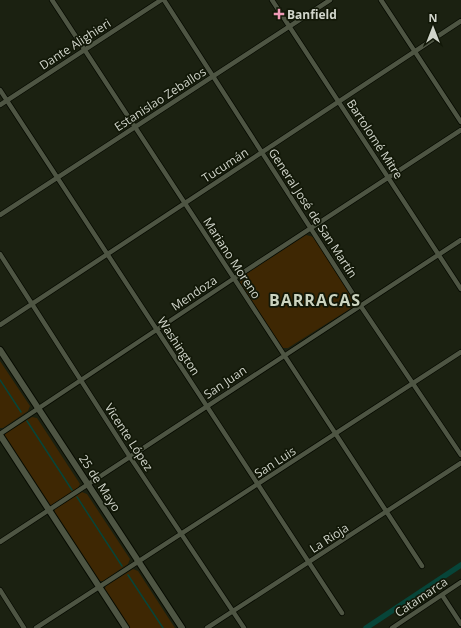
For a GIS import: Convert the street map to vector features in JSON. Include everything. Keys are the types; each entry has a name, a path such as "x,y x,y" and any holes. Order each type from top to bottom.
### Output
{"street":[{"name":"Mariano Moreno","path":"52,0 422,566"},
{"name":"Dante Alighieri","path":"0,105 161,0"},
{"name":"General José de San Martín","path":"164,0 360,305 414,383 461,455"},
{"name":"Bartolomé Mitre","path":"272,0 461,289"},
{"name":"Estanislao Zeballos","path":"0,215 56,177 330,0"},
{"path":"381,0 461,122"},
{"name":"Tucumán","path":"0,325 461,21"},
{"name":"Washington","path":"0,90 342,613"},
{"name":"Mendoza","path":"0,435 233,279 461,130"},
{"name":"San Juan","path":"0,542 284,354 461,240"},
{"name":"Vicente López","path":"0,254 180,534 244,628"},
{"name":"25 de Mayo","path":"0,350 182,628"},
{"name":"San Luis","path":"36,628 461,352"},
{"path":"0,435 126,628"},
{"name":"La Rioja","path":"206,628 309,563 461,463"},
{"name":"Catamarca","path":"392,628 461,582"},
{"path":"0,590 24,628"},
{"path":"442,595 461,624"}],"shaded area":[{"path":"306,235 314,237 353,300 353,307 288,348 282,348 240,283 240,278"},
{"path":"0,361 30,406 28,411 3,428 0,428"},
{"path":"32,417 37,418 80,484 78,488 53,506 48,505 4,438 5,433"},
{"path":"82,492 87,494 130,559 128,564 103,581 97,581 54,513 55,509"},
{"path":"133,569 138,571 175,628 128,628 104,590 106,586"}],"waterway":[{"path":"0,380 21,412"},
{"path":"27,421 72,490"},
{"path":"77,497 122,566"},
{"path":"366,628 461,565"},
{"path":"128,575 163,628"}],"place":[{"name":"Banfield","path":"279,14"}],"district":[{"name":"BARRACAS","path":"315,300"}]}
